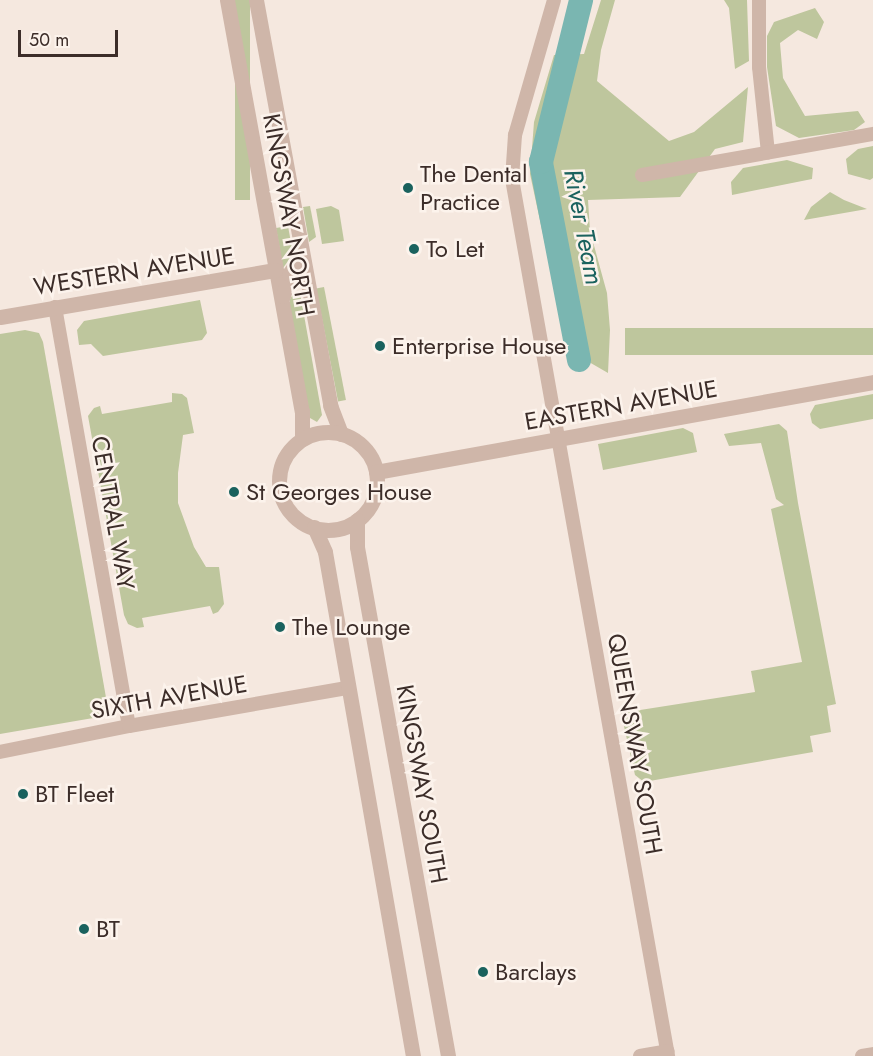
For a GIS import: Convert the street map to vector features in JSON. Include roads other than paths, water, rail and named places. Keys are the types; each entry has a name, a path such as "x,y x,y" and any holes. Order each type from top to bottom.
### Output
{"street":[{"name":"KINGSWAY NORTH","path":"227,0 302,411 303,439"},
{"name":"KINGSWAY NORTH","path":"256,0 330,405 340,434"},
{"name":"QUEENSWAY SOUTH","path":"554,0 515,135 512,164 668,1054"},
{"path":"759,0 759,67 768,153"},
{"path":"642,175 873,134"},
{"path":"281,302 289,274 296,264 303,261"},
{"name":"WESTERN AVENUE","path":"0,316 275,270"},
{"name":"CENTRAL WAY","path":"55,307 129,726"},
{"name":"EASTERN AVENUE","path":"376,472 873,382"},
{"path":"321,433 340,434 350,437 366,450 376,472 374,500 357,520 337,528 314,527 292,514 281,488 284,459 303,439 321,433"},
{"name":"KINGSWAY SOUTH","path":"357,520 357,547 448,1056"},
{"path":"314,527 325,552 413,1056"},
{"name":"SIXTH AVENUE","path":"0,752 129,726 347,688"},
{"path":"640,1056 668,1054"},
{"path":"862,1056 873,1054"}],"waterway":[{"name":"River Team","path":"579,360 541,162 581,0"}],"place":[{"name":"The Dental Practice","path":"408,188"},
{"name":"To Let","path":"414,249"},
{"name":"Enterprise House","path":"380,346"},
{"name":"St Georges House","path":"234,492"},
{"name":"The Lounge","path":"280,627"},
{"name":"BT Fleet","path":"23,794"},
{"name":"BT","path":"84,929"},
{"name":"Barclays","path":"483,972"}]}
